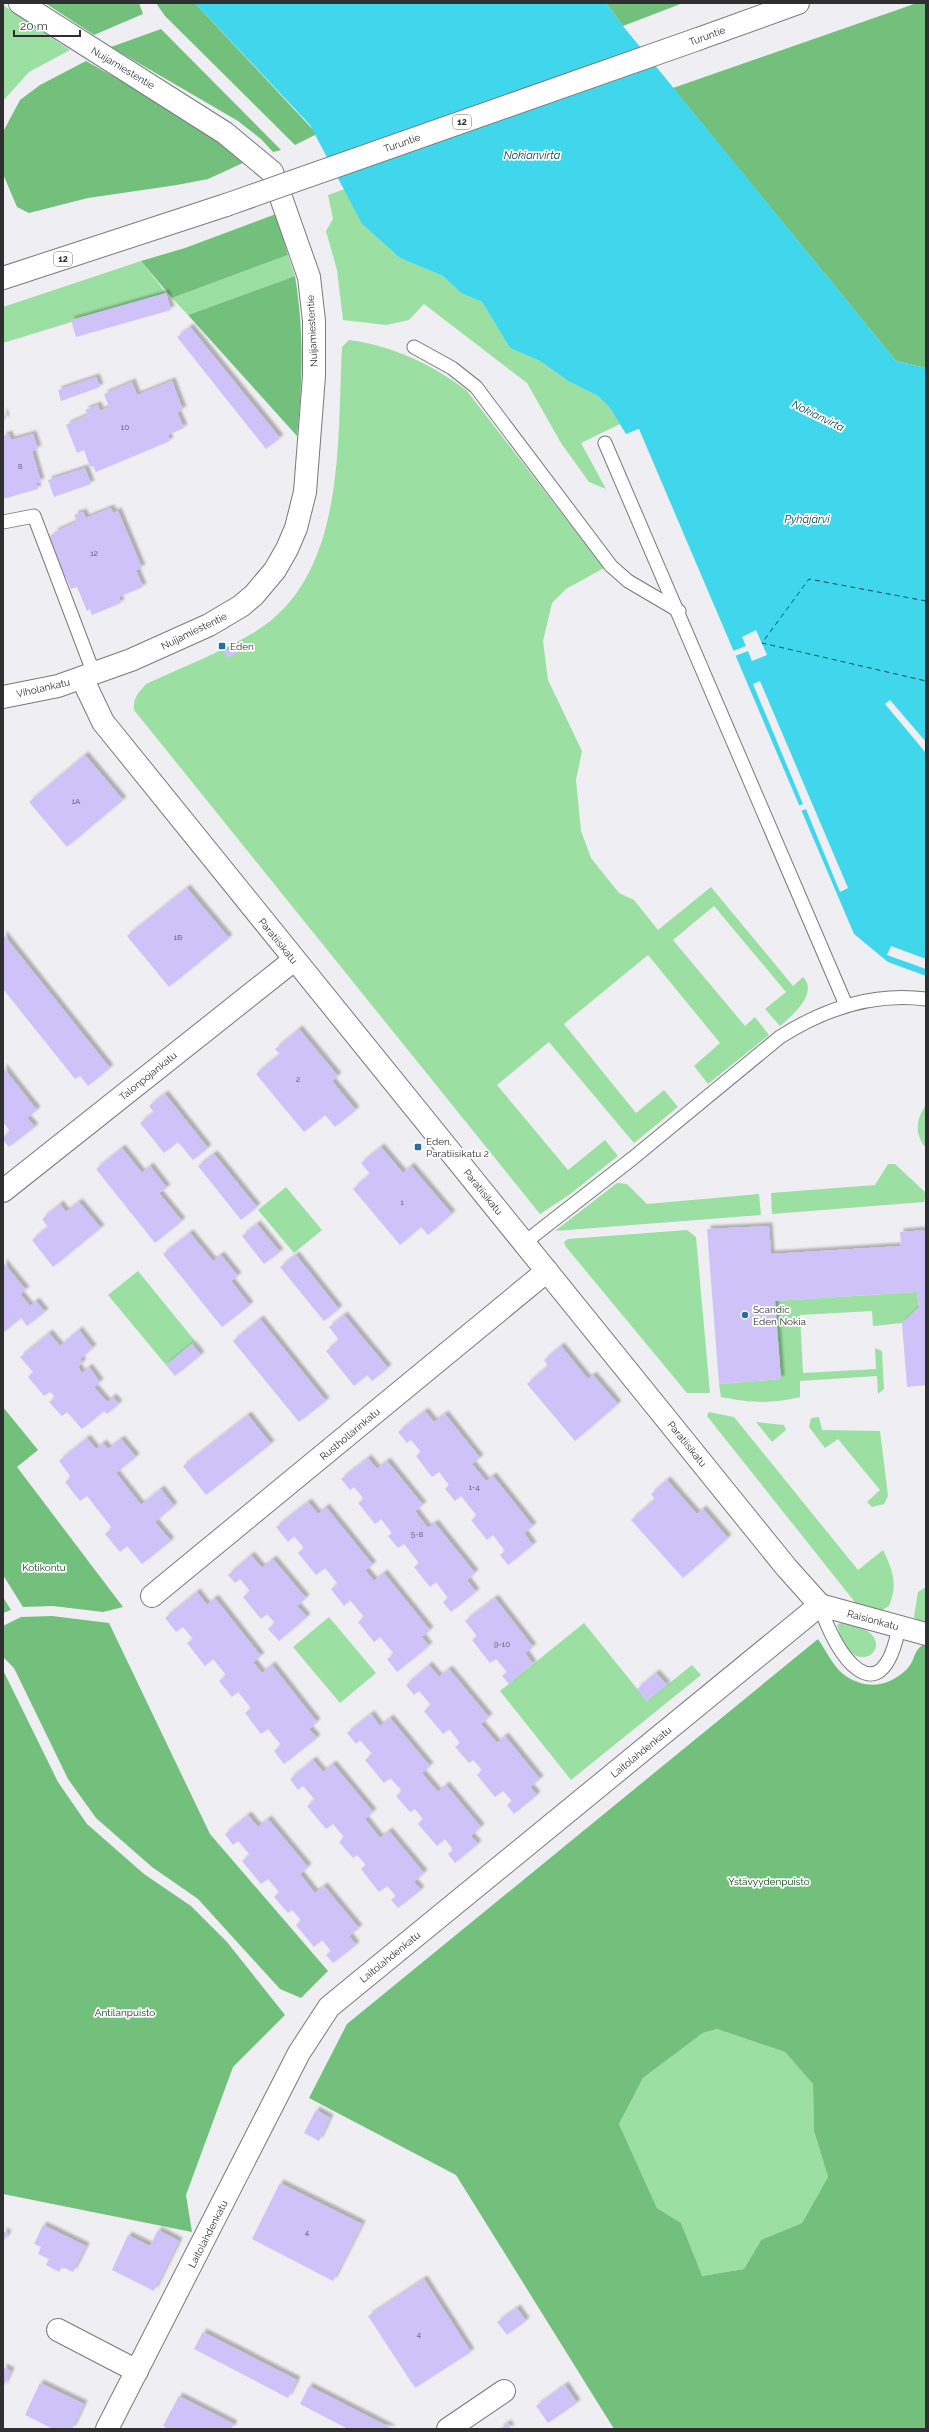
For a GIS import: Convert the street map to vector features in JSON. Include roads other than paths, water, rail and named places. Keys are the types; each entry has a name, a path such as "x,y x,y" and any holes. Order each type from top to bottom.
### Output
{"main road":[{"name":"Nuijamiestentie","path":"20,3 225,133 272,172 305,263 313,314 314,376 305,492 296,528 287,549 274,570 254,595 226,616 187,636 88,676"},
{"name":"Turuntie","path":"3,278 226,205 798,3"},
{"name":"Viholankatu","path":"3,698 88,676"},
{"name":"Paratiisikatu","path":"88,676 103,722 786,1567 820,1605"},
{"name":"Talonpojankatu","path":"3,1191 294,960"},
{"name":"Rusthollarinkatu","path":"152,1596 547,1272"},
{"name":"Raisionkatu","path":"820,1605 926,1634"},
{"name":"Laitolahdenkatu","path":"107,2429 299,2053 329,2007 820,1605"},
{"path":"58,2330 137,2371"},
{"path":"448,2429 504,2391"}],"lane":[{"path":"414,347 452,368 476,387 611,566 628,582 679,611"},
{"path":"605,443 679,611 846,1005"},
{"path":"3,522 34,516 88,676"},
{"path":"524,1243 633,1158 780,1037 822,1013 846,1005 868,1000 926,999"},
{"path":"820,1605 835,1643 851,1665 861,1671 871,1674 881,1670 895,1647 899,1627"}],"water":[{"name":"Nokianvirta","path":"195,3 606,3 623,26 896,361 926,368 926,976 888,962 854,934 639,429 626,434 610,408 598,396 568,381 540,361 510,348 482,302 461,293 443,276 400,258 362,224 310,125"}],"place":[{"name":"Eden","path":"222,646"},
{"name":"Eden, Paratiisikatu 2","path":"418,1147"},
{"name":"Scandic Eden Nokia","path":"745,1315"}],"water label":[{"name":"Pyhäjärvi","path":"807,519"}],"park label":[{"name":"Kotikontu","path":"44,1567"},
{"name":"Ystävyydenpuisto","path":"769,1881"},
{"name":"Antilanpuisto","path":"125,2012"}]}
